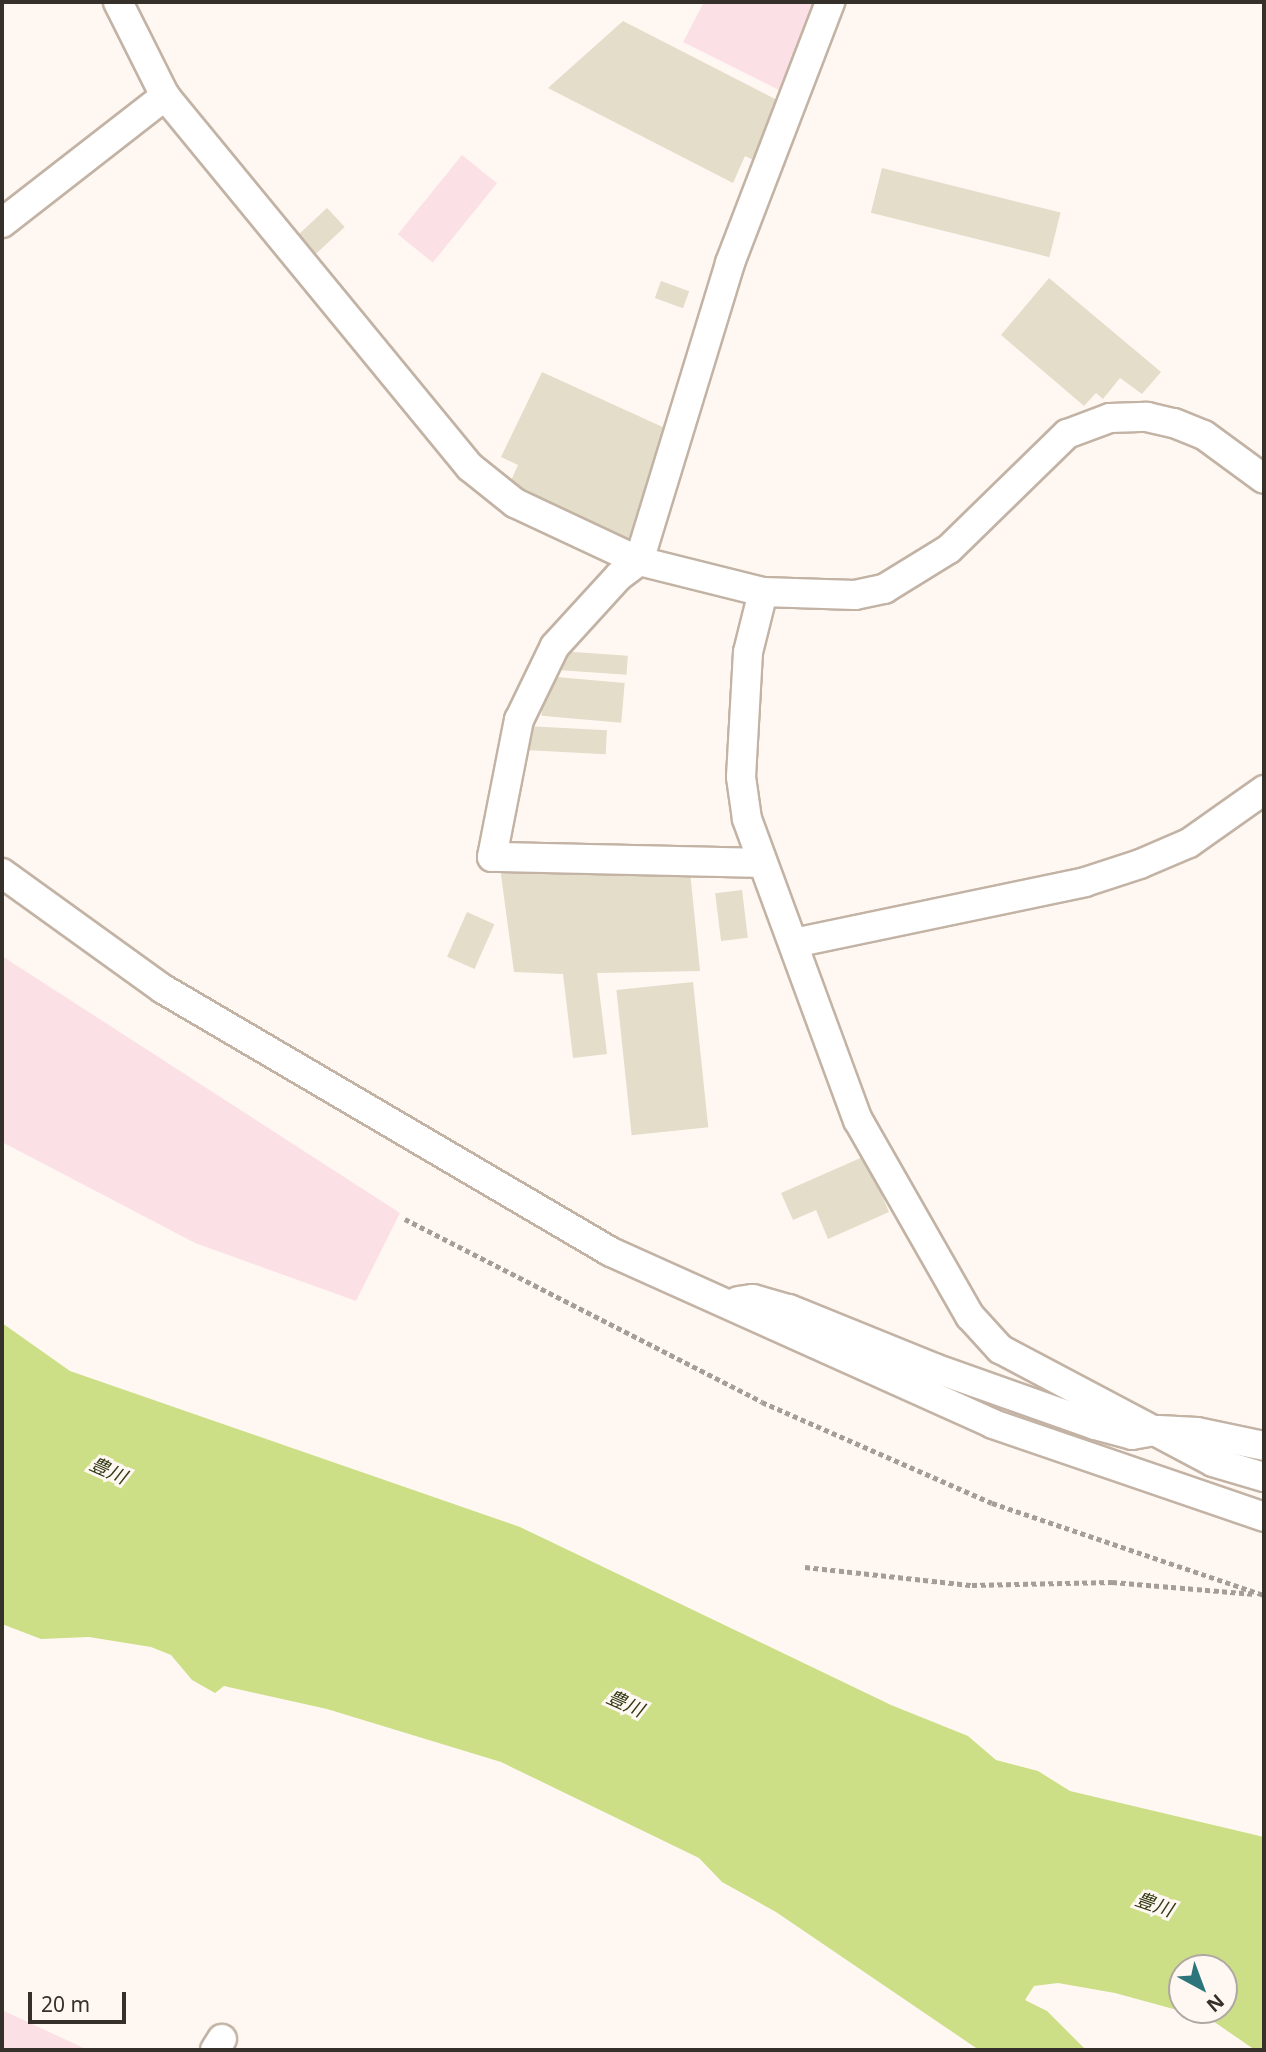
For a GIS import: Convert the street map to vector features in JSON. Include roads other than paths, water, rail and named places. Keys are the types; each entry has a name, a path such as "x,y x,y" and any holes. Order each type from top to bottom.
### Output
{"street":[{"path":"118,2 165,96 470,467 515,503 639,561 763,592 855,595 884,589 949,549 1067,434 1086,423 1147,417 1174,423 1205,435 1264,479"},
{"path":"762,863 492,857 519,720 555,646 619,576 639,561 730,262 830,2"},
{"path":"2,223 165,96"},
{"path":"763,592 748,652 741,777 747,819 794,943 817,1017 858,1120 970,1316 1000,1349 1159,1430 1213,1462 1264,1477"},
{"path":"794,943 1084,882 1129,868 1189,843 1264,790"},
{"path":"2,873 163,989 611,1252 993,1424 1264,1517"},
{"path":"725,1303 753,1298 789,1309 934,1368 1095,1425 1132,1435 1159,1430 1197,1432 1264,1446"}],"water":[{"name":"豊川","path":"2,1323 70,1371 520,1527 891,1705 968,1736 996,1760 1038,1771 1070,1791 1264,1837 1264,2050 1255,2050 1217,2024 1238,2024 1238,1954 1168,1954 1168,2008 1115,1993 1058,1983 1034,1986 1025,2000 1047,2011 1086,2050 979,2050 776,1912 722,1882 699,1858 501,1762 327,1709 224,1686 215,1693 192,1680 171,1655 151,1647 89,1637 41,1639 2,1624"}]}
